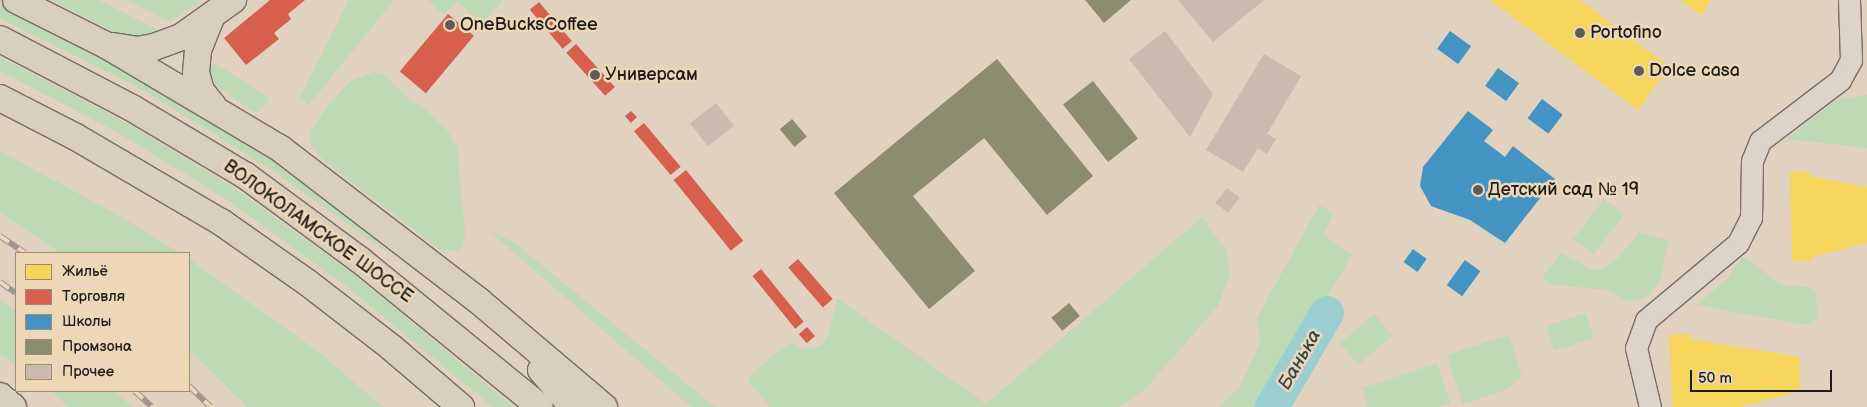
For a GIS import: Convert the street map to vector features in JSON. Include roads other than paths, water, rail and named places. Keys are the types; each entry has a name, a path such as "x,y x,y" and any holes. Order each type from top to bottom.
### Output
{"main road":[{"path":"16,0 106,45 214,107 281,149 376,218 479,301 604,407"},
{"path":"106,45 137,50 154,47 180,37 211,18 233,0"},
{"path":"211,18 198,50 196,73 201,91 214,107"},
{"name":"ВОЛОКОЛАМСКОЕ ШОССЕ","path":"0,39 132,108 246,176 360,260 540,407"},
{"path":"0,98 76,137 221,222 308,283 392,348 461,407"},
{"path":"479,301 573,407"},
{"path":"392,348 446,407"},
{"path":"0,396 13,407"}],"street":[{"path":"1650,407 1636,348 1646,320 1738,243 1750,218 1752,161 1760,142 1840,80 1851,60 1849,0"}],"waterway":[{"name":"Банька","path":"1272,407 1327,313"}],"railway":[{"path":"0,236 24,252"},
{"path":"0,282 15,292"},
{"path":"190,387 211,407"},
{"path":"136,392 152,407"}],"place":[{"name":"OneBucksCoffee","path":"450,25"},
{"name":"Portofino","path":"1580,33"},
{"name":"Dolce casa","path":"1639,71"},
{"name":"Универсам","path":"595,75"},
{"name":"Детский сад № 19","path":"1478,190"}]}
